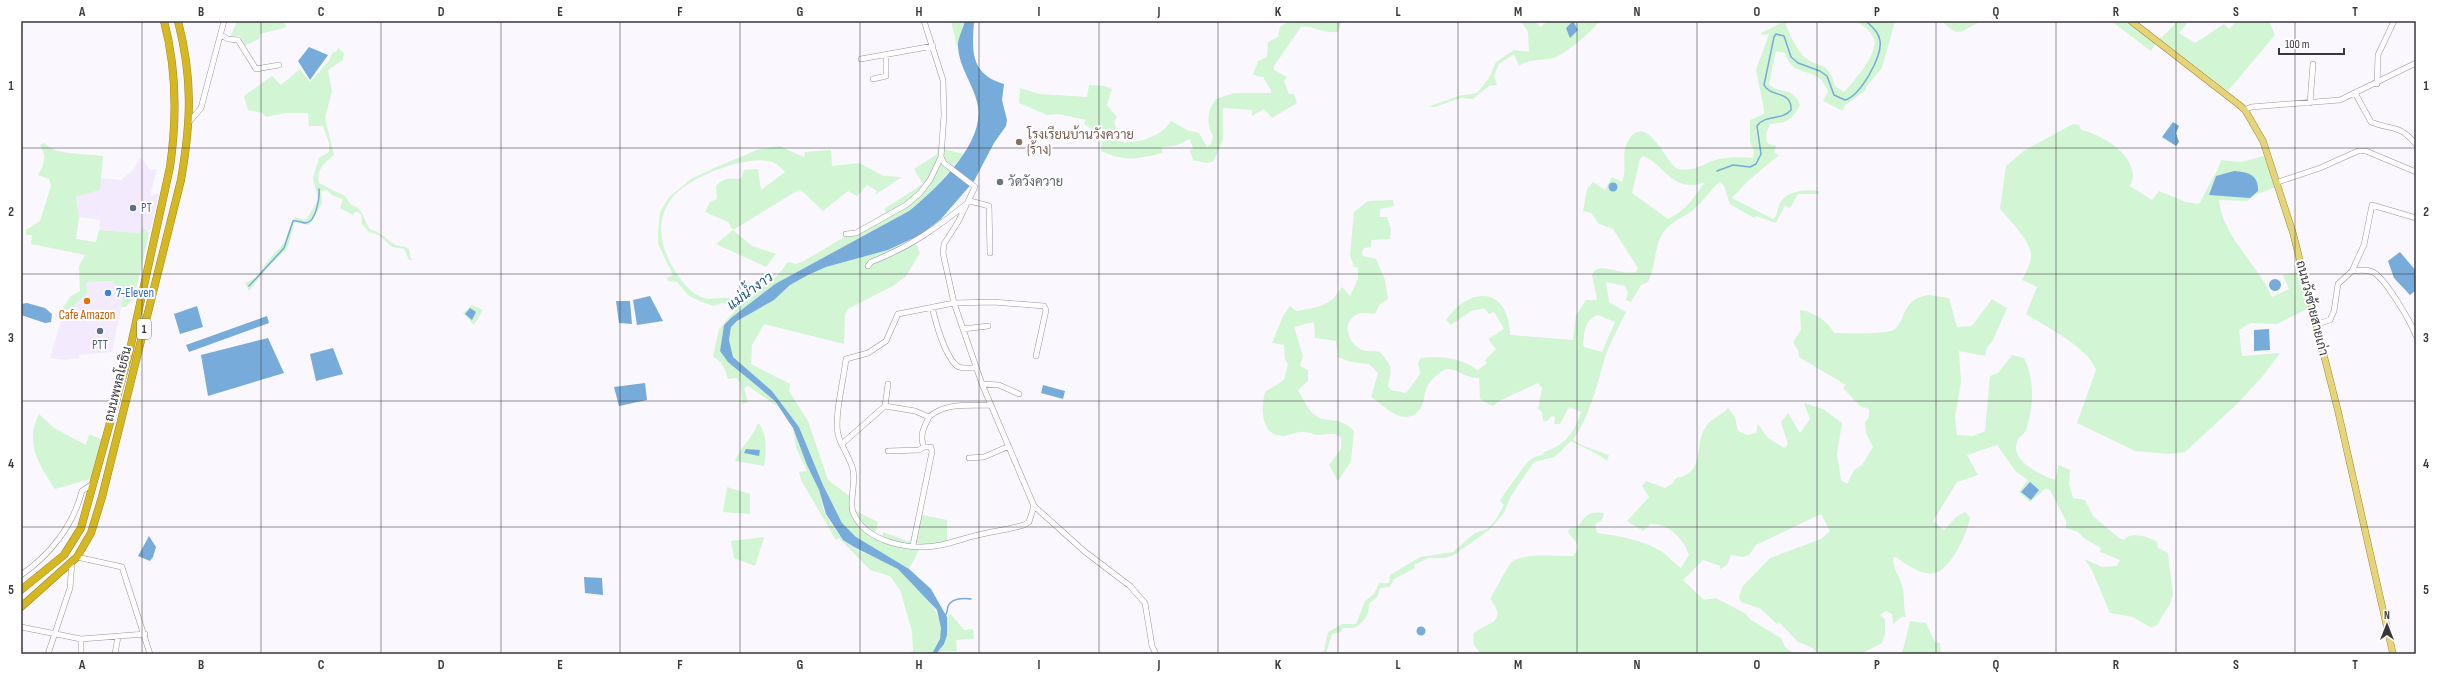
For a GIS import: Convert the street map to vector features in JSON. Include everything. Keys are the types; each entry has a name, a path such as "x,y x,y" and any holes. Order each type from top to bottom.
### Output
{"highway":[{"name":"ถนนพหลโยธิน","path":"21,590 64,555 81,528 129,354 170,168 176,114 172,52 164,21"},
{"name":"ถนนพหลโยธิน","path":"21,607 75,560 91,533 102,497 181,180 190,122 189,80 178,21"}],"main road":[{"name":"ถนนวังซ้ายสายเก่า","path":"2131,21 2245,110 2263,141 2278,182 2317,324 2393,654"}],"street":[{"path":"190,122 201,108 224,21"},
{"path":"846,234 856,233 912,201 928,185 941,157 944,115 943,80 924,21"},
{"path":"2377,84 2378,56 2394,21"},
{"path":"221,35 228,39 238,40 256,69 279,65"},
{"path":"861,59 886,56 933,46"},
{"path":"873,79 886,76 886,56"},
{"path":"2310,103 2313,64"},
{"path":"2245,110 2250,107 2340,100 2377,84 2416,64"},
{"path":"2355,93 2371,122 2396,127 2409,136 2416,144"},
{"path":"2278,182 2320,168 2358,151 2366,151 2416,172"},
{"path":"941,157 944,163 975,187 970,201 944,244 943,253 954,303 976,368 1007,447 1034,506 1084,551 1130,586 1145,603 1152,646 1156,654"},
{"path":"970,201 989,206 990,253"},
{"path":"868,266 871,262 928,234 970,201"},
{"path":"2317,324 2330,320 2334,311 2338,284 2352,271 2364,245 2372,206 2416,218"},
{"path":"2352,271 2367,270 2381,278 2411,322 2416,336"},
{"path":"1034,506 1029,522 1024,525 942,545 912,545 886,540 872,535 854,515 852,506 855,483 853,471 838,433 837,424 846,359 868,353 886,341 898,314 954,303 993,302 1044,306 1046,310 1036,356"},
{"path":"932,307 939,331 955,363 961,367 976,368"},
{"path":"963,329 988,326"},
{"path":"843,443 885,406 888,384"},
{"path":"982,384 999,385 1019,394"},
{"path":"924,447 923,429 929,418 938,409 952,406 990,405"},
{"path":"885,406 915,411 929,418"},
{"path":"888,451 919,450 924,447 930,448 932,452 912,545"},
{"path":"969,458 984,457 1007,447"},
{"path":"21,575 34,566 37,561 58,541 76,511 82,491 94,483"},
{"path":"48,654 70,588 75,560 122,567 127,587 145,634 150,654"},
{"path":"34,566 40,574"},
{"path":"21,627 54,635 81,639 145,634"},
{"path":"115,654 118,637"},
{"path":"81,639 81,654"}],"shaded area":[{"path":"139,159 143,160 150,170 157,169 150,196 159,193 149,234 142,226 140,233 99,230 100,220 79,217 76,197 100,190 100,178 121,180 134,169"},
{"path":"113,281 124,292 112,352 79,355 79,358 65,360 50,358 62,317 87,293 85,282"}],"green space":[{"path":"237,21 282,21 287,27 260,34 259,39 244,46 240,36 231,36"},
{"path":"951,21 965,21 957,47"},
{"path":"1289,21 1342,21 1338,32 1327,32 1310,27 1301,27 1274,66 1274,70 1287,77 1284,81 1289,94 1294,94 1297,103 1272,118 1264,109 1252,116 1252,110 1223,108 1223,139 1213,162 1206,163 1193,160 1190,150 1193,149 1190,139 1175,146 1161,147 1163,153 1139,158 1118,157 1101,151 1102,136 1084,124 1086,120 1058,114 1047,115 1019,103 1020,88 1040,94 1087,97 1089,85 1104,86 1112,89 1107,105 1117,117 1114,122 1121,142 1135,142 1149,138 1162,131 1171,121 1187,130 1199,133 1207,147 1211,144 1213,136 1209,126 1208,117 1216,99 1234,93 1271,93 1271,90 1263,77 1253,75 1258,61 1267,57 1268,42 1278,37 1280,27"},
{"path":"1521,21 1536,21 1540,27 1548,21 1601,21 1575,45 1564,53 1553,58 1528,61 1519,66 1514,54 1499,64 1494,76 1497,85 1489,86 1473,99 1461,98 1435,107 1428,107 1458,96 1477,93 1489,78 1496,62 1514,50 1529,52 1528,32"},
{"path":"1785,21 1793,41 1803,55 1812,62 1827,69 1835,86 1844,92 1864,67 1873,52 1875,45 1871,33 1856,21 1895,21 1882,68 1866,87 1866,90 1844,106 1843,111 1823,101 1828,92 1820,79 1814,75 1795,68 1791,65 1785,53 1776,51 1769,84 1776,89 1794,95 1800,105 1794,114 1785,122 1770,124 1766,134 1767,143 1776,146 1774,153 1779,155 1748,181 1732,198 1773,219 1776,216 1782,200 1791,193 1808,190 1819,191 1819,194 1798,194 1790,208 1785,205 1776,223 1756,216 1754,218 1730,204 1724,186 1720,182 1696,208 1673,223 1663,233 1658,244 1651,276 1648,282 1641,285 1631,302 1626,300 1628,293 1625,286 1606,282 1609,302 1626,312 1607,351 1596,389 1584,421 1573,440 1584,446 1609,455 1607,461 1571,441 1555,457 1534,462 1511,496 1504,513 1489,530 1454,555 1445,558 1428,558 1414,565 1415,568 1394,579 1390,587 1380,588 1378,596 1369,604 1367,615 1363,621 1354,628 1343,628 1341,632 1332,634 1326,654 1323,654 1328,632 1342,624 1356,624 1365,601 1374,594 1379,583 1389,583 1390,575 1420,557 1453,552 1475,533 1487,529 1495,521 1504,505 1500,501 1527,463 1532,458 1543,454 1544,452 1563,442 1576,426 1581,412 1569,407 1560,424 1554,424 1555,417 1552,416 1546,422 1543,420 1542,412 1538,409 1542,388 1538,383 1499,401 1493,406 1480,399 1479,378 1470,377 1447,369 1443,370 1427,386 1423,403 1416,414 1403,417 1397,415 1386,409 1371,397 1378,373 1369,364 1351,362 1338,357 1336,341 1315,338 1314,322 1294,327 1303,356 1300,366 1308,370 1308,381 1298,390 1313,414 1321,418 1343,423 1354,431 1351,461 1338,481 1329,465 1341,449 1341,438 1333,434 1316,435 1308,432 1302,432 1284,436 1276,435 1270,432 1266,426 1263,413 1265,392 1284,380 1288,364 1285,360 1284,345 1272,343 1283,316 1290,306 1296,311 1323,305 1333,299 1342,287 1350,296 1358,279 1358,268 1354,267 1350,255 1354,212 1368,201 1393,200 1394,206 1380,209 1380,217 1387,217 1391,229 1390,239 1371,240 1371,247 1364,248 1362,253 1363,256 1376,259 1385,280 1388,299 1380,304 1375,314 1366,313 1356,315 1351,318 1348,328 1350,338 1357,347 1364,351 1380,352 1387,361 1391,371 1388,386 1391,390 1406,393 1420,374 1418,362 1421,358 1451,358 1478,370 1487,363 1485,360 1496,349 1488,339 1504,329 1494,312 1489,314 1484,308 1471,311 1451,325 1446,320 1466,301 1477,297 1487,296 1496,300 1503,307 1508,319 1510,335 1573,340 1576,315 1586,300 1597,300 1592,275 1595,270 1603,268 1630,273 1636,272 1638,268 1613,229 1599,224 1591,213 1583,211 1587,189 1593,182 1605,190 1612,177 1622,182 1624,177 1624,156 1626,146 1628,141 1635,133 1642,131 1656,142 1673,165 1678,169 1689,170 1723,158 1753,158 1754,151 1750,142 1750,120 1764,114 1756,70 1769,34 1762,35 1761,33","holes":["1643,156 1650,159 1678,182 1693,185 1705,182 1693,199 1685,207 1668,219 1632,193 1640,159","1598,315 1615,322 1602,352 1584,347 1583,344 1586,326 1593,317"]},
{"path":"1942,21 1981,21 1964,31 1957,32 1948,27"},
{"path":"2111,21 2126,21 2156,43 2151,51"},
{"path":"2178,21 2189,21 2179,33 2195,43 2224,24 2229,29 2237,21 2269,21 2275,35 2228,91 2159,38"},
{"path":"338,48 344,53 343,60 328,70 332,91 325,118 334,155 322,167 318,178 319,183 345,196 351,205 361,211 370,229 380,233 394,244 409,249 411,259 414,260 409,260 404,249 392,247 379,235 369,232 362,224 361,214 356,211 353,215 340,208 343,199 332,195 327,190 321,191 322,203 311,223 308,225 295,222 287,249 268,267 249,291 245,283 257,277 266,263 284,243 293,219 295,217 306,220 318,200 313,178 319,158 329,152 329,143 323,126 309,126 308,113 285,113 266,117 262,113 248,110 244,96 272,76 281,85 300,69 310,82 328,62 333,52 336,52"},
{"path":"2073,124 2079,125 2081,130 2090,132 2100,137 2119,150 2131,167 2133,176 2130,186 2152,200 2159,191 2186,202 2199,204 2218,169 2221,160 2241,162 2264,156 2276,187 2255,195 2247,201 2219,200 2222,213 2226,226 2233,238 2266,285 2272,297 2289,289 2283,275 2300,272 2309,308 2277,324 2251,323 2239,330 2242,356 2280,353 2262,377 2237,404 2185,452 2169,454 2135,451 2077,423 2096,370 2092,362 2084,353 2066,338 2026,314 2037,287 2022,280 2031,260 2031,253 2027,242 2000,209 2006,166 2025,150"},
{"path":"44,143 55,150 63,152 103,156 100,190 76,197 79,217 76,239 96,242 99,230 140,233 142,226 149,234 135,295 126,307 121,307 124,292 118,290 113,281 86,282 87,293 62,317 60,311 71,296 80,291 79,266 85,255 31,244 32,235 26,235 26,230 40,221 51,186 49,179 38,175 44,160 40,145"},
{"path":"779,146 804,157 805,152 831,150 832,166 859,163 884,176 902,177 875,195 877,191 867,185 857,196 848,191 823,211 800,189 733,230 728,222 705,212 710,202 717,199 716,186 721,181 727,179 741,179 744,170 758,169 761,190 785,172 775,164 768,161 757,160 731,165 716,170 702,176 679,190 667,206 661,224 661,234 665,252 679,277 689,289 697,295 708,299 731,298 744,303 778,275 788,262 796,264 804,261 886,212 884,209 923,184 914,169 937,154 939,148 964,154 928,196 909,211 775,284 724,325 720,351 750,381 776,401 777,406 748,386 744,388 748,402 742,404 740,382 736,378 728,379 723,366 713,357 719,329 738,307 722,303 713,306 702,302 689,296 677,282 668,281 667,278 673,275 658,244 660,212 669,197 691,179 757,150"},
{"path":"733,230 752,246 776,254 766,267 716,244"},
{"path":"914,239 920,253 906,276 893,286 848,309 845,315 844,344 764,324 752,345 751,364 790,384 789,391 808,421 828,480 855,500 854,510 878,522 875,534 882,536 883,532 910,542 918,514 947,520 947,544 919,550 909,569 867,545 856,537 842,523 823,485 799,427 772,391 733,357 729,340 731,327 737,321 774,300 790,285 808,275 826,267 888,250"},
{"path":"1928,295 1949,298 1957,327 1972,326 1992,299 2007,308 1992,342 1987,347 1985,356 1959,351 1961,382 1955,417 1957,435 1973,436 1985,431 1990,376 1998,373 2012,355 2024,358 2028,366 2032,384 2032,402 2026,430 2017,442 2016,449 2018,456 2028,467 2055,480 2059,465 2070,470 2069,484 2073,498 2085,500 2093,516 2119,538 2124,540 2127,537 2135,535 2149,538 2157,542 2158,548 2168,553 2173,594 2170,604 2156,626 2150,627 2133,617 2110,613 2091,568 2084,559 2102,567 2117,566 2120,560 2100,552 2101,548 2085,539 2078,532 2066,528 2066,521 2050,490 2045,489 2030,502 2019,492 2028,480 2016,472 1997,445 1967,455 1978,475 1957,482 1933,521 1944,530 1956,517 1965,512 1970,517 1966,532 1958,549 1947,565 1941,570 1930,574 1914,569 1896,557 1893,558 1896,572 1903,589 1906,617 1902,617 1893,624 1892,614 1886,611 1880,615 1885,619 1885,634 1882,643 1861,654 1819,654 1811,647 1798,642 1779,622 1777,624 1761,609 1741,602 1739,598 1742,587 1770,558 1821,539 1830,531 1821,514 1756,545 1749,555 1743,557 1731,555 1727,565 1720,569 1720,566 1703,560 1683,580 1704,600 1716,598 1746,614 1751,620 1781,638 1785,647 1795,654 1481,654 1474,645 1473,634 1497,618 1496,607 1490,599 1510,564 1522,557 1573,556 1578,546 1568,532 1569,529 1577,527 1590,513 1604,513 1602,520 1595,524 1597,533 1622,537 1654,547 1681,568 1689,555 1683,543 1674,533 1657,524 1651,524 1643,531 1627,521 1649,497 1642,486 1646,481 1665,488 1673,483 1676,478 1685,475 1692,470 1698,458 1700,442 1705,428 1710,422 1728,408 1735,417 1738,431 1747,435 1756,433 1758,424 1768,438 1785,448 1788,444 1781,422 1788,413 1800,433 1810,419 1804,403 1823,409 1842,423 1837,454 1841,480 1847,484 1854,470 1862,465 1873,447 1866,433 1865,422 1869,418 1869,409 1860,406 1843,388 1846,385 1799,357 1798,350 1793,342 1801,330 1800,310 1820,318 1834,333 1881,333 1888,332 1897,327 1908,306 1919,298"},
{"path":"472,305 483,310 474,325 463,313"},
{"path":"39,414 54,428 86,445 89,434 103,440 94,478 55,489 39,462 33,444 35,425"},
{"path":"758,423 765,438 766,449 764,466 735,461 740,450 753,433"},
{"path":"793,428 819,490 824,512 837,532 848,544 899,569 916,585 933,607 939,619 942,631 940,642 933,652 904,654 913,651 912,631 900,590 890,576 870,570 839,538 836,540 801,480 799,472 807,471 796,448"},
{"path":"727,487 750,494 750,514 723,512"},
{"path":"764,537 755,566 734,558 731,541"},
{"path":"950,613 964,630 973,629 974,639 956,640 957,651 942,651 936,654 943,644 947,618"},
{"path":"1910,621 1926,623 1935,642 1940,643 1941,654 1902,654"}],"water":[{"path":"965,21 974,21 973,42 979,68 993,80 1004,84 1002,100 1007,120 1006,126 994,143 974,181 941,219 922,234 888,250 826,267 808,275 790,285 774,300 737,321 731,327 729,340 733,357 772,391 799,427 823,485 842,523 856,537 909,569 931,589 947,617 947,635 944,644 936,654 922,654 933,652 940,639 941,628 937,610 898,569 843,540 826,514 819,490 807,465 793,428 775,401 728,362 720,351 724,325 731,318 775,284 909,211 933,190 957,163 975,132 978,117 975,95 963,68 958,47 958,41"},
{"path":"1573,21 1578,30 1570,38 1566,28"},
{"path":"309,47 328,55 310,80 298,61"},
{"path":"2173,122 2179,126 2176,133 2179,142 2176,146 2162,137"},
{"path":"2234,171 2252,175 2257,181 2258,191 2250,198 2209,195 2216,176"},
{"path":"1613,182 1618,187 1613,192 1608,187"},
{"path":"2400,252 2416,271 2416,290 2410,295 2394,278 2388,261"},
{"path":"2273,279 2277,279 2281,285 2277,291 2273,291 2269,287 2269,283"},
{"path":"650,296 663,321 637,325 633,300"},
{"path":"616,301 630,301 632,324 619,323"},
{"path":"27,303 45,308 52,314 51,322 45,323 21,315 21,304"},
{"path":"197,306 203,327 180,334 174,314"},
{"path":"470,308 476,312 472,320 465,314"},
{"path":"267,316 269,323 189,352 186,345"},
{"path":"2269,329 2270,350 2254,351 2254,330"},
{"path":"268,338 284,373 208,396 201,355"},
{"path":"333,348 343,374 316,381 310,354"},
{"path":"645,383 647,400 619,406 614,387"},
{"path":"1043,385 1065,391 1063,399 1041,393"},
{"path":"746,449 760,450 759,456 744,453"},
{"path":"2030,482 2039,490 2031,500 2021,492"},
{"path":"149,536 156,547 150,561 138,556"},
{"path":"584,577 602,578 603,595 585,593"},
{"path":"1421,626 1426,631 1421,636 1416,631"}],"waterway":[{"path":"1717,171 1733,165 1750,167 1756,164 1761,154 1757,126 1764,120 1783,115 1791,110 1788,99 1771,92 1764,85 1774,37 1776,34 1784,36 1791,57 1798,63 1820,71 1827,76 1834,95 1845,100 1851,97 1863,84 1878,56 1880,48 1878,35 1866,21"},
{"path":"249,286 284,248 293,221 306,223 309,222 315,214 319,198 319,189"},
{"path":"945,616 948,606 952,601 971,599"}],"place":[{"name":"โรงเรียนบ้านวังควาย (ร้าง)","path":"1019,142"},
{"name":"วัดวังควาย","path":"1000,182"},
{"name":"PT","path":"133,208"},
{"name":"7-Eleven","path":"108,293"},
{"name":"Cafe Amazon","path":"87,301"},
{"name":"PTT","path":"100,331"}],"water label":[{"name":"แม่น้ำงาว","path":"750,291"}]}
